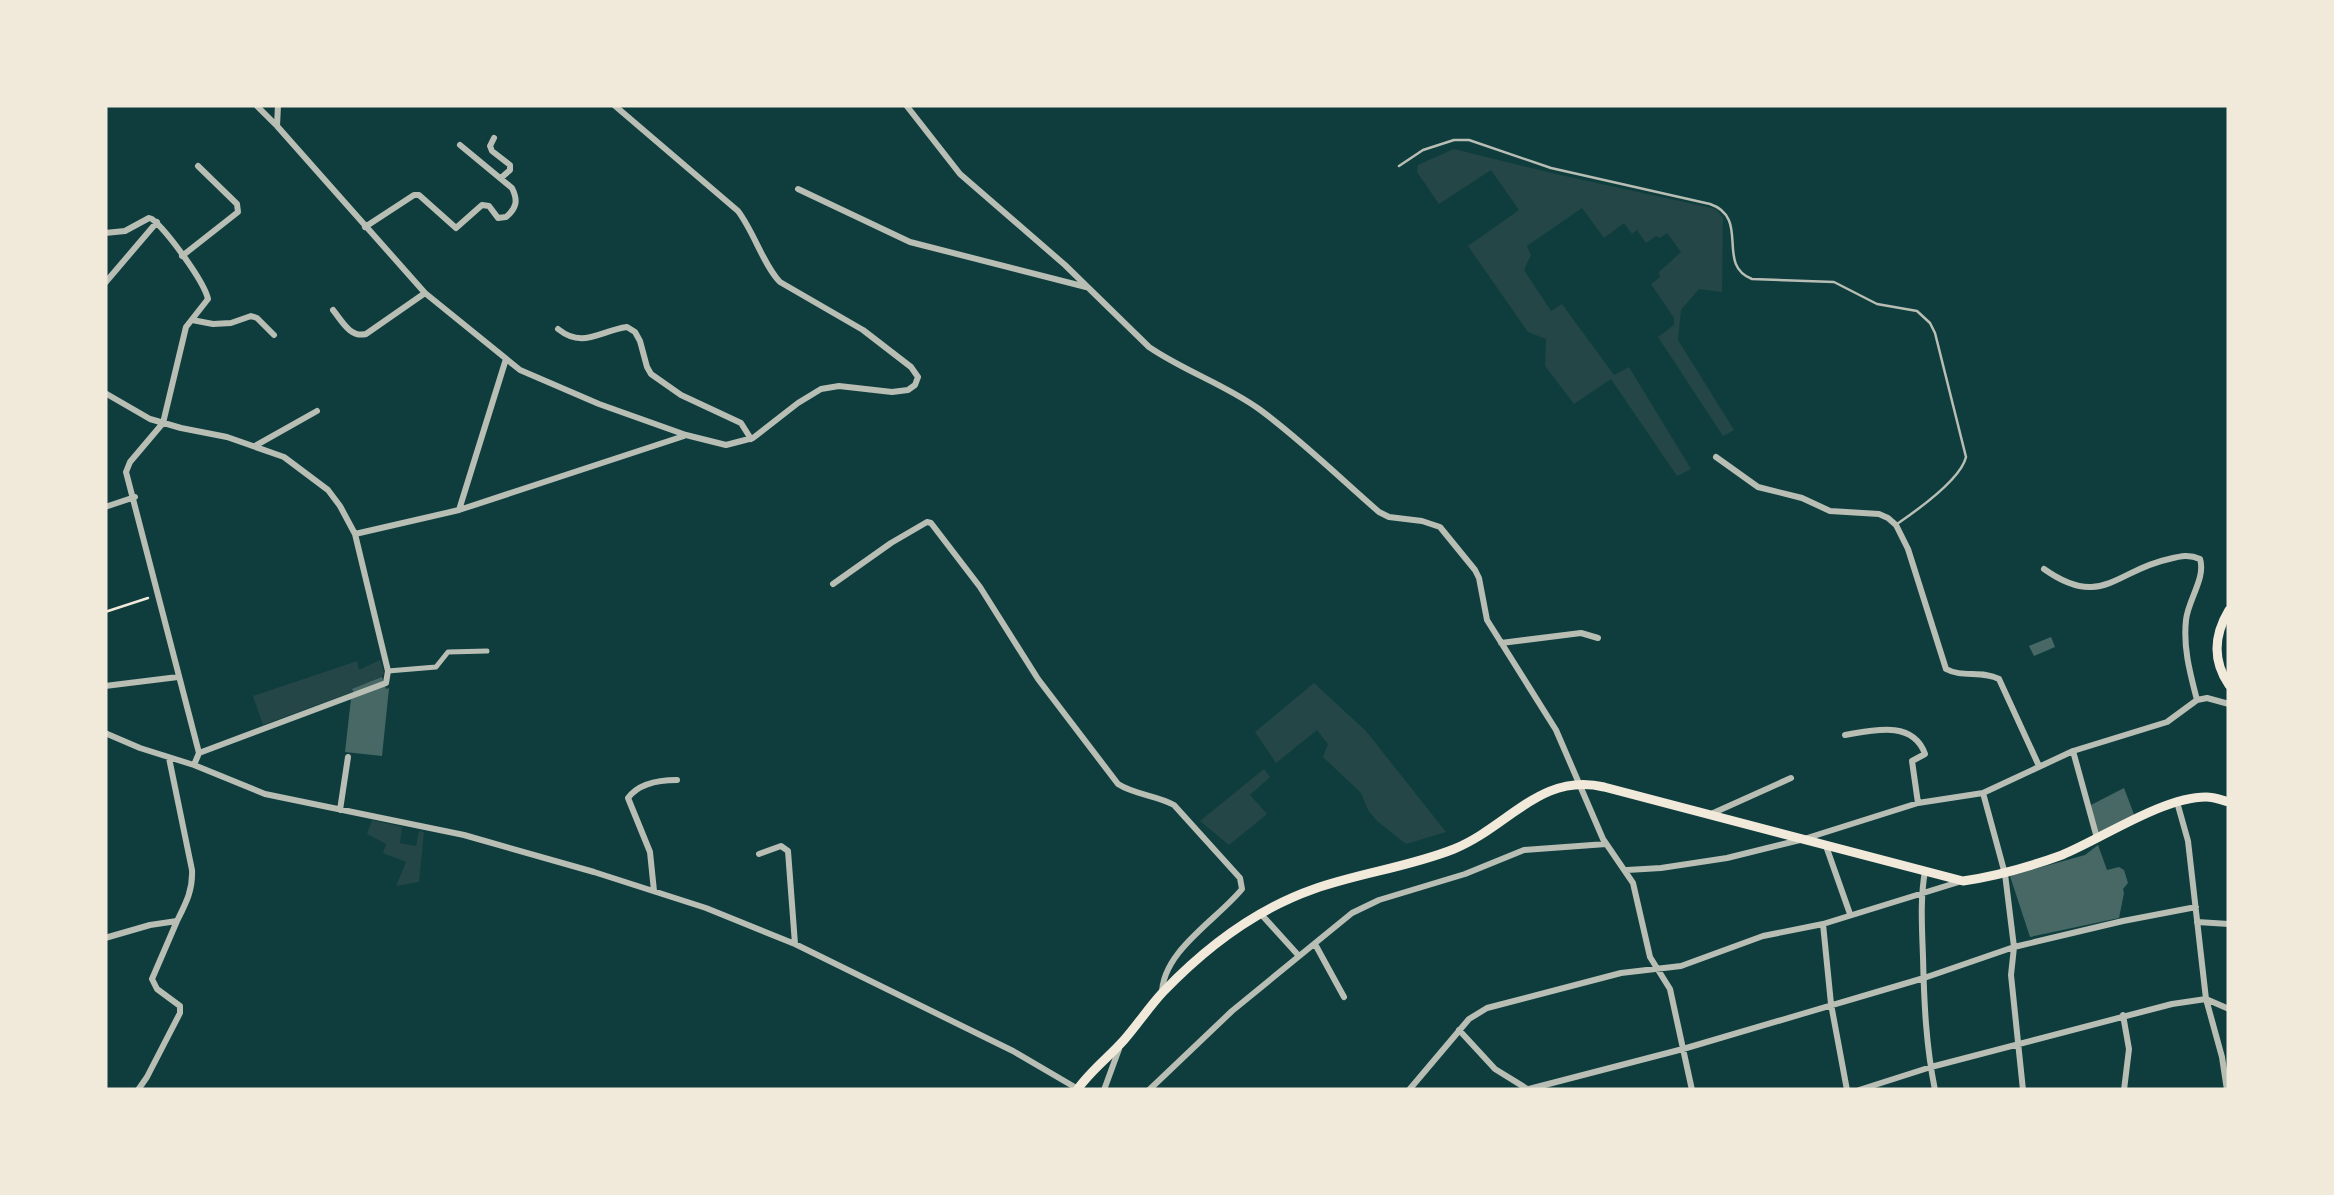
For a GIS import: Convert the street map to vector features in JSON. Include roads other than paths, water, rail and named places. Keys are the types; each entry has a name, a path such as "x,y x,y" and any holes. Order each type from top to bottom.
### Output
{"main road":[{"path":"2229,610 2219,630 2217,660 2229,684"},
{"path":"1077,1089 1162,994 1216,942 1260,913 1310,890 1454,848 1562,785 1579,782 1604,786 1963,881 2005,874 2057,857 2177,802 2212,796 2229,802"}],"street":[{"path":"256,105 425,293 520,370 599,404 726,446 751,439 820,389 839,386 892,392 915,385 918,376 911,367 864,330 772,275 750,227 738,212 614,105"},
{"path":"277,126 278,105"},
{"path":"906,105 960,174 1149,347 1262,411 1379,512 1440,527 1475,570 1487,620 1548,718 1606,844 1626,870 1636,894 1647,948 1670,990 1692,1090"},
{"path":"494,138 492,151 510,165 501,178"},
{"path":"365,227 414,195 419,195 456,228 482,204 498,218 512,212 516,206 512,188 460,145"},
{"path":"182,256 238,212 237,204 198,166"},
{"path":"798,189 910,242 1087,287"},
{"path":"105,234 125,231 149,218 157,222 206,290 208,299 186,327 163,423 128,466 126,478 200,753 194,766"},
{"path":"105,283 157,222"},
{"path":"333,310 359,336 425,293"},
{"path":"191,320 231,323 251,316 274,334"},
{"path":"558,329 580,340 627,327 640,341 652,374 680,394 741,423 751,439"},
{"path":"460,510 506,359"},
{"path":"105,393 150,419 226,437 284,457 328,490 355,534 388,675 386,683 200,753"},
{"path":"254,446 318,412"},
{"path":"355,534 460,510 686,435"},
{"path":"1716,457 1758,486 1802,498 1830,511 1879,514 1896,525 1908,549 1946,669 1956,674 1987,674 1998,680 2039,766"},
{"path":"105,507 134,497"},
{"path":"833,584 891,543 931,523 980,587 1038,679 1118,784 1174,806 1240,878 1242,889 1238,895 1175,958 1162,981 1162,994"},
{"path":"2044,569 2068,583 2102,586 2162,560 2187,555 2200,558 2202,570 2185,624 2187,661 2197,700"},
{"path":"1501,643 1581,633 1598,638"},
{"path":"388,675 436,667 448,652 487,650"},
{"path":"105,686 178,677"},
{"path":"1626,870 1728,858 1918,803 1983,792 2073,752 2167,722 2197,700 2208,698 2229,704"},
{"path":"1846,735 1886,730 1910,733 1925,754 1912,761 1918,803"},
{"path":"105,733 266,794 464,835 654,891 766,930 1014,1051 1077,1089"},
{"path":"2073,752 2098,839"},
{"path":"340,810 348,757"},
{"path":"138,1090 180,1012 180,1006 157,989 152,979 191,891 192,870 169,758"},
{"path":"1710,815 1791,778"},
{"path":"654,891 650,852 628,798 633,791 652,782 678,780"},
{"path":"1983,792 2005,874 2023,1090"},
{"path":"2177,802 2188,841 2206,1000 2227,1090"},
{"path":"1148,1090 1217,1024 1338,922 1368,904 1465,874 1524,850 1606,844"},
{"path":"1825,845 1850,915"},
{"path":"759,854 781,846 788,851 794,944"},
{"path":"1924,870 1924,978 1935,1090"},
{"path":"1409,1090 1458,1030 1478,1013 1620,973 1680,966 1763,936 1823,924 1963,881"},
{"path":"1458,1030 1495,1069 1529,1090 1924,978 2014,947 2196,907"},
{"path":"1260,913 1299,956"},
{"path":"105,938 177,921"},
{"path":"2197,922 2229,924"},
{"path":"1823,924 1831,1004 1847,1090"},
{"path":"1316,944 1344,996"},
{"path":"1860,1090 2017,1043 2172,1004 2206,1000 2229,1009"},
{"path":"2123,1015 2129,1049 2124,1090"},
{"path":"1104,1090 1121,1043"}],"lane":[{"path":"1399,166 1424,150 1454,140 1469,140 1551,168 1710,204 1728,217 1735,262 1744,276 1834,282 1878,304 1917,311 1934,333 1966,457 1964,466 1924,506 1896,525"}]}
